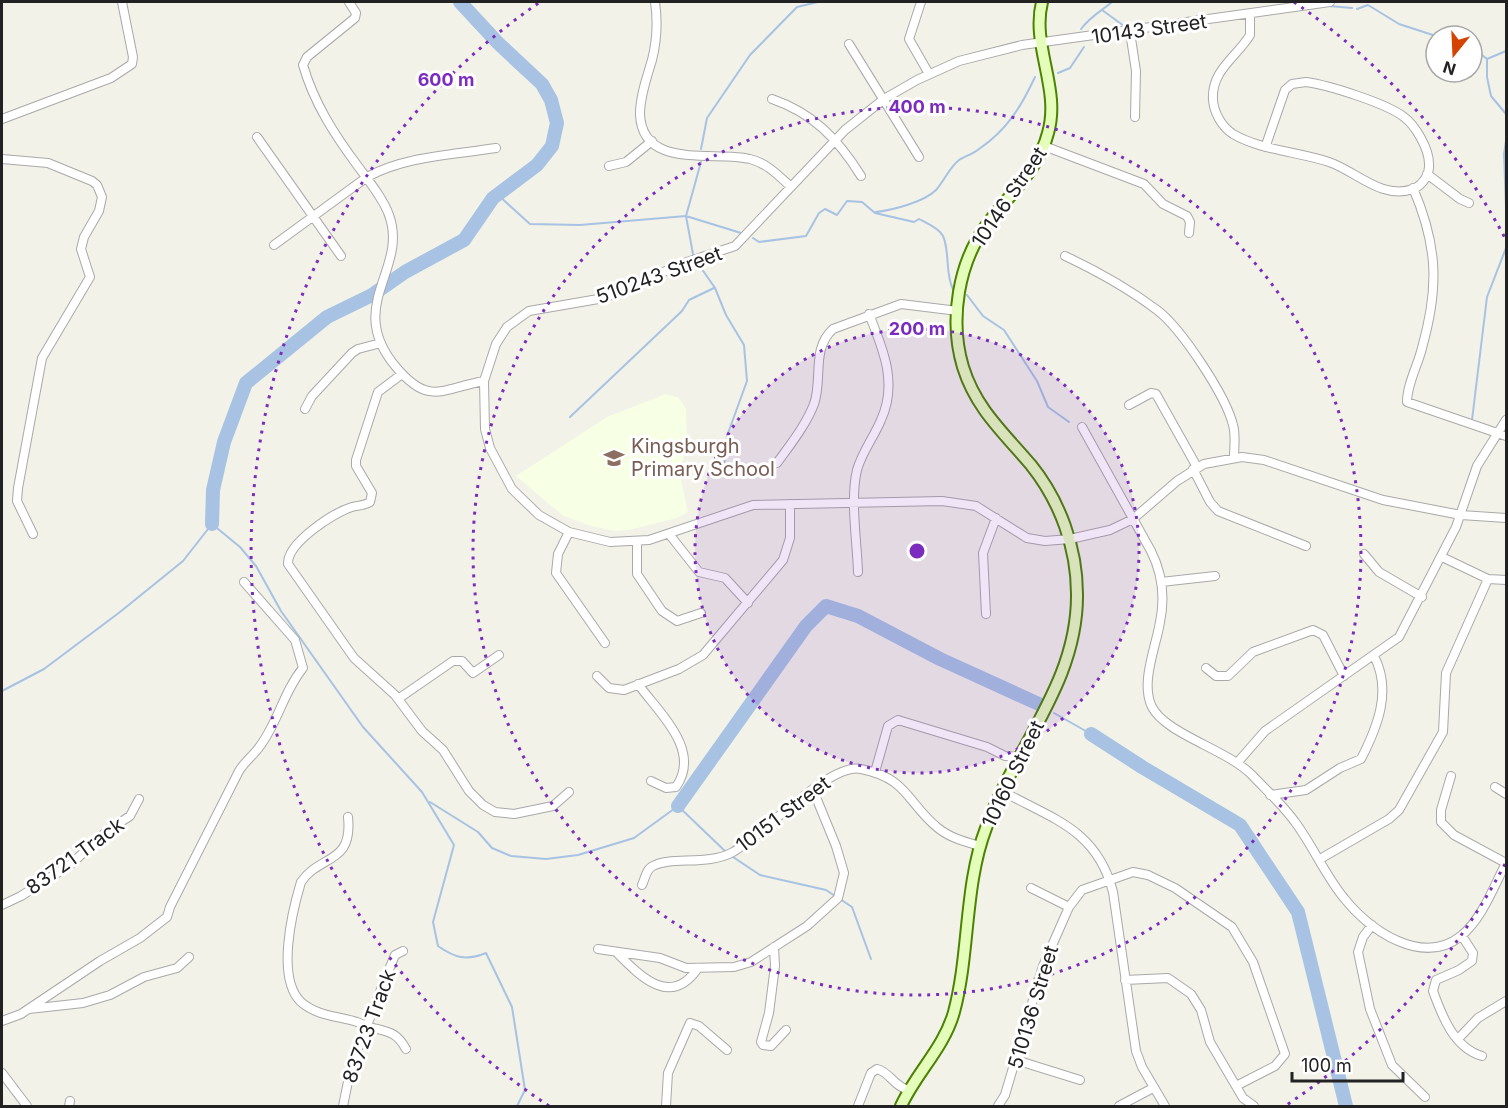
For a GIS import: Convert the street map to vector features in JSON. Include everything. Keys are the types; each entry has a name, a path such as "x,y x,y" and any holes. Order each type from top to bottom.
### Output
{"street":[{"path":"2,119 111,78 132,64 133,57 122,2"},
{"path":"350,2 356,13 355,18 307,57 303,65 311,92 324,116 367,177 389,215 392,245 374,312 376,334 412,386 432,393 484,381"},
{"path":"655,2 656,41 640,113 643,127 652,141 676,154 741,157 756,161 791,187"},
{"path":"921,2 909,39 929,74"},
{"name":"10146 Street","path":"1042,2 1040,43 1052,102 1050,126 1044,146 1032,169 988,223 976,242 963,273 957,310 959,349 976,398 994,426 1044,483 1070,539"},
{"name":"10143 Street","path":"1040,43 1330,2"},
{"path":"1250,14 1250,35 1221,69 1215,86 1213,100 1218,116 1226,128 1237,136 1266,145 1338,166 1378,188 1413,188 1427,174 1430,163 1425,147 1403,116 1311,83 1292,84 1285,90 1266,145"},
{"path":"1130,32 1136,71 1135,117"},
{"name":"510243 Street","path":"1040,43 970,58 929,74 884,99 836,140 742,240 729,249 684,262 604,298 540,308 520,316 507,327 496,344 484,381 485,429 498,467 512,489 529,506 569,532 603,541 638,542 669,534 740,508 790,504 956,501 976,506 1027,538 1045,541 1070,539 1110,530 1133,519 1195,468"},
{"path":"849,44 919,157"},
{"path":"772,99 807,114 836,140 861,176"},
{"path":"257,137 341,256"},
{"path":"609,166 631,159 652,141"},
{"path":"1044,146 1144,184 1163,204 1186,216 1190,222 1189,233"},
{"path":"274,245 367,177 394,164 496,148"},
{"path":"2,159 53,165 92,181 97,185 102,197 99,211 84,237 81,249 90,269 88,284 45,350 37,378 16,496 33,534"},
{"path":"1427,174 1460,199 1469,203"},
{"path":"1413,188 1431,233 1434,265 1424,341 1407,402 1506,436"},
{"path":"1065,256 1111,280 1158,311 1171,325 1200,360 1230,416 1234,433 1234,457"},
{"path":"777,463 814,404 820,350 832,329 902,304 957,310"},
{"path":"858,572 856,503 858,468 881,420 889,391 886,360 869,314"},
{"path":"305,409 312,396 352,353 358,349 381,343"},
{"path":"402,374 378,392 356,460 356,466 372,493 370,502 337,514 304,536 289,553 290,568 354,658 398,699 422,731 443,750 469,791 489,810 508,814 550,808 569,792"},
{"path":"1129,405 1151,393 1156,394 1210,502 1218,511 1306,546"},
{"path":"1237,763 1265,731 1399,638 1442,557 1461,515 1472,477 1506,420"},
{"path":"1082,427 1155,560 1161,582 1162,611 1150,672 1149,699 1156,713 1167,724 1237,763 1294,819 1342,896 1372,925 1399,941 1418,947 1439,946 1462,936 1477,916 1506,863 1454,835 1441,822 1441,810 1451,776"},
{"path":"1195,468 1212,461 1234,457 1264,460 1383,500 1461,515 1506,518"},
{"path":"597,676 609,688 616,691 696,660 748,603 783,560 790,538 790,504"},
{"path":"986,614 983,553 996,518"},
{"path":"569,532 558,554 556,573 605,643"},
{"path":"669,534 699,572 725,579 748,603"},
{"name":"10160 Street","path":"901,1107 909,1090 942,1041 953,1014 962,975 980,846 1002,791 1061,679 1072,645 1077,592 1070,539"},
{"path":"638,542 637,574 662,611 677,621 701,613"},
{"path":"1364,554 1379,572 1422,597"},
{"path":"1442,557 1488,579 1506,580"},
{"path":"1161,582 1215,576"},
{"path":"1320,859 1389,819 1399,810 1443,732 1446,673 1488,579"},
{"path":"2,1021 29,1009 99,961 140,938 167,917 239,771 259,748 294,679 303,668 295,640 244,582"},
{"path":"1206,668 1216,676 1228,676 1253,652 1313,630 1323,635 1344,676"},
{"path":"398,699 453,661 462,661 473,673 499,655"},
{"path":"1270,795 1306,790 1340,768 1361,759 1382,710 1383,678 1374,656"},
{"path":"638,684 681,743 685,755 685,766 676,788 666,788 651,781"},
{"path":"875,772 887,729 891,723 898,720 987,747 1005,756 1020,757"},
{"name":"10151 Street","path":"642,885 648,871 655,865 708,860 730,854 813,790 845,769 853,767 875,772 902,787 938,829 980,846"},
{"path":"1495,787 1506,794"},
{"path":"598,950 660,958 686,968 743,965 817,919 842,891 843,863 813,790"},
{"path":"1002,791 1053,816 1076,831 1098,856 1110,880 1136,1051 1153,1088 1165,1107"},
{"name":"83721 Track","path":"2,905 30,891 70,865 107,831 130,816 139,799"},
{"path":"348,817 348,838 342,850 301,882 290,938 288,969 291,984 301,1001 322,1013 368,1027 389,1030 398,1036 406,1049"},
{"name":"510136 Street","path":"998,1107 1005,1095 1046,959 1069,907 1082,890 1134,872 1156,878 1225,919 1247,949 1285,1054 1275,1066 1236,1086"},
{"path":"1031,888 1069,907"},
{"path":"1372,925 1363,937 1358,952 1370,1009 1392,1065 1425,1097"},
{"path":"1462,936 1473,953 1472,961 1459,970 1436,980 1432,987 1444,1024 1458,1039 1476,1054 1482,1056"},
{"path":"774,947 775,966 769,1012 760,1042 771,1046 786,1030"},
{"name":"83723 Track","path":"343,1107 351,1067 394,957 403,951"},
{"path":"616,952 638,974 662,987 681,985 698,968"},
{"path":"29,1009 66,1006 110,996 144,977 177,968 189,957"},
{"path":"1125,980 1168,978 1191,994 1201,1010 1210,1042 1243,1098 1254,1107"},
{"path":"1458,1039 1478,1018 1506,1001"},
{"path":"666,1107 668,1073 690,1023 699,1026 727,1050"},
{"path":"1016,1060 1080,1080"},
{"path":"858,1107 874,1070 880,1069 897,1086 909,1090"},
{"path":"2,1073 27,1107"},
{"path":"1119,1107 1153,1088"}],"shaded area":[{"name":"Kingsburgh Primary School","path":"666,394 679,398 686,409 687,440 680,476 688,512 677,518 629,530 614,531 591,526 562,515 516,476 607,417"}],"waterway":[{"path":"212,524 213,490 224,442 246,383 327,317 372,295 405,272 464,240 493,198 537,165 552,146 557,123 551,100 542,84 498,43 460,2"},
{"path":"701,149 707,118 750,55 797,7 818,2"},
{"path":"1081,29 1092,17 1112,2"},
{"path":"1357,9 1368,5 1399,24 1424,32"},
{"path":"1329,6 1352,8"},
{"path":"1102,10 1124,26"},
{"path":"1058,73 1070,68 1084,47"},
{"path":"1487,59 1506,51"},
{"path":"1484,57 1487,59 1487,77 1491,96 1506,114"},
{"path":"876,212 916,202 936,190 955,163 977,151 998,134 1019,108 1035,77"},
{"path":"1506,141 1504,154 1506,207"},
{"path":"693,254 686,216 701,162"},
{"path":"498,195 530,224 580,225 686,216 741,233"},
{"path":"753,238 759,242 806,236 819,213 825,209 837,215 847,201 862,202 875,213 914,222 919,219 939,231 945,242 949,277 953,289"},
{"path":"1472,420 1487,297 1506,248"},
{"path":"697,262 715,288 726,315 744,345 747,381 727,436 724,466"},
{"path":"570,417 682,311 689,300 714,288"},
{"path":"967,295 983,316 1004,330 1037,381 1048,407 1069,422"},
{"path":"2,691 44,669 120,612 183,561 212,524 240,547 256,566 281,611 363,727 422,792 454,845 433,922 438,946 461,957 486,953 512,1007 525,1090 517,1106"},
{"path":"678,806 806,626 826,606 858,616 940,659 1041,705"},
{"path":"1054,713 1091,734"},
{"path":"1091,734 1240,825 1298,912 1346,1106"},
{"path":"430,802 478,832 492,848 511,856 546,859 578,855 634,838 678,806 726,852"},
{"path":"730,855 760,875 826,890 835,896"},
{"path":"840,899 852,907 871,959"}],"place":[{"name":"Kingsburgh Primary School","path":"614,458"}]}
